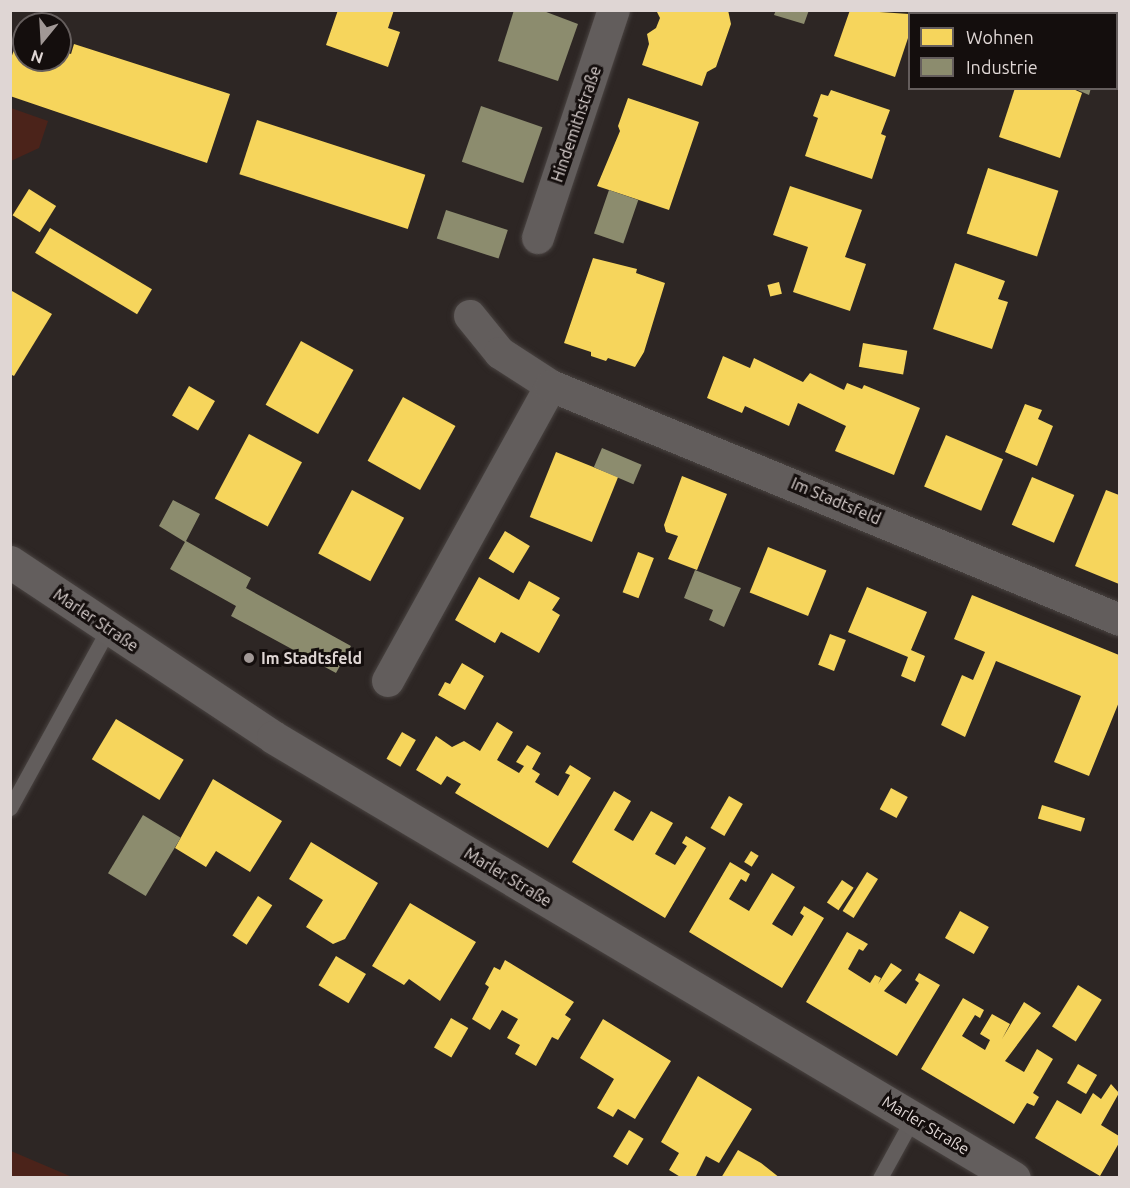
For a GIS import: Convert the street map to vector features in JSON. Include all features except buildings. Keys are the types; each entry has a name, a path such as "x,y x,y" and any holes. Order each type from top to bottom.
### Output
{"main road":[{"name":"Marler Straße","path":"10,562 273,737 1014,1178"}],"street":[{"name":"Hindemithstraße","path":"538,238 614,10"},
{"name":"Im Stadtsfeld","path":"470,316 500,353 551,386 1119,620"},
{"path":"388,681 551,386"}],"lane":[{"path":"10,808 109,628"},
{"path":"880,1178 913,1118"}],"shaded area":[{"path":"11,108 48,121 39,148 11,161"},
{"path":"11,1151 72,1177 11,1177"}],"place":[{"name":"Im Stadtsfeld","path":"249,658"}]}
